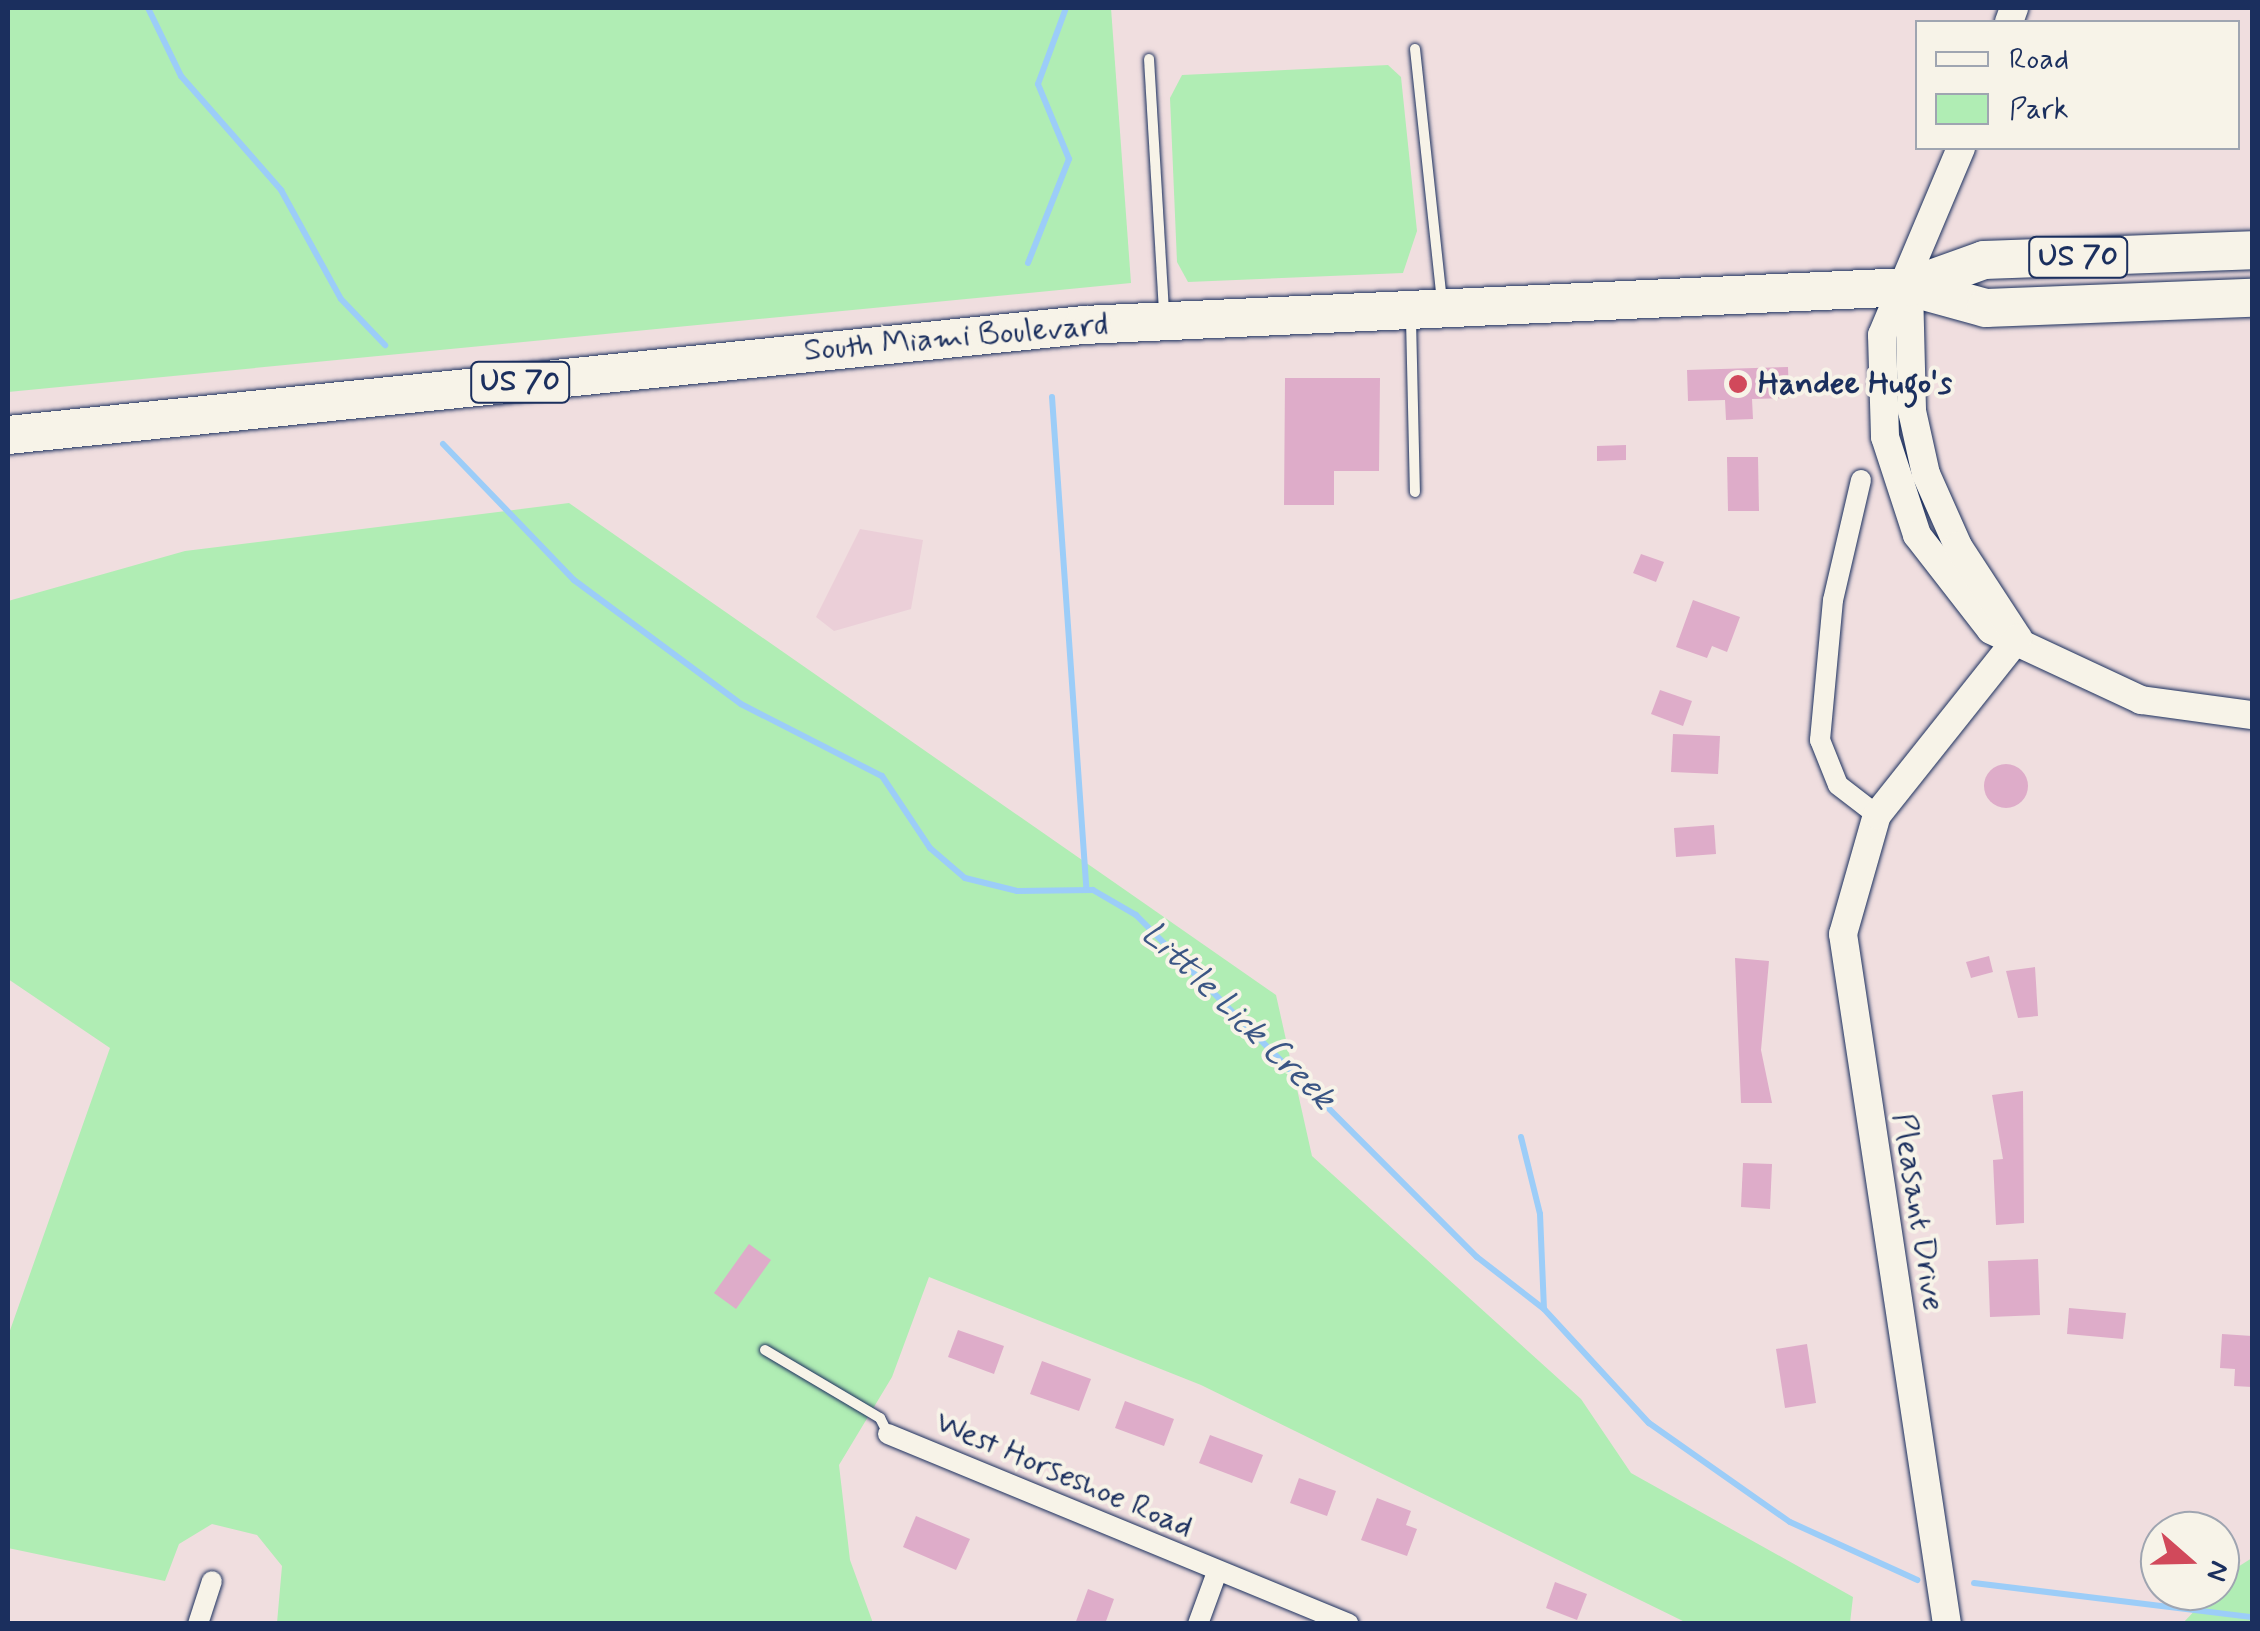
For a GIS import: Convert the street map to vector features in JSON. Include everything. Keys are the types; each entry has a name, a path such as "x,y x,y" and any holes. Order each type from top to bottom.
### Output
{"highway":[{"name":"South Miami Boulevard","path":"8,434 1164,320 1909,287 1984,260 2252,250"},
{"name":"South Miami Boulevard","path":"1909,287 1986,308 2252,298"}],"street":[{"path":"1961,150 1880,352 1896,484 1967,610 2128,696 2252,714"},
{"path":"1862,480 1833,600 1820,740 1838,785 1877,815"},
{"name":"Pleasant Drive","path":"1947,1624 1843,956 1851,883 1877,815 2018,638"},
{"name":"West Horseshoe Road","path":"888,1434 1348,1624"},
{"path":"1198,1624 1218,1572"},
{"path":"198,1624 212,1580"}],"lane":[{"path":"1415,492 1426,307 1416,49"},
{"path":"1148,59 1164,320"},
{"path":"764,1350 880,1418 888,1434"}],"shaded area":[{"path":"860,529 923,540 911,609 834,631 816,617"}],"green space":[{"path":"8,8 1111,8 1131,283 8,392"},
{"path":"1388,65 1401,77 1417,231 1403,273 1188,282 1177,262 1170,98 1182,75"},
{"path":"569,503 1276,995 1312,1156 1581,1399 1631,1473 1853,1597 1850,1623 1687,1623 1201,1385 929,1277 892,1377 839,1465 850,1560 873,1623 277,1623 282,1566 257,1535 212,1524 179,1544 165,1581 8,1548 8,1336 110,1048 8,979 8,601 185,551"},
{"path":"2252,1558 2252,1623 2183,1623 2194,1611 2240,1611 2240,1566"}],"building":[{"name":"Handee Hugo's","path":"1788,367 1789,398 1752,399 1753,419 1726,420 1725,400 1688,401 1687,370"},
{"path":"1285,378 1380,378 1379,471 1334,471 1334,505 1284,505"},
{"path":"1626,445 1626,460 1597,461 1597,446"},
{"path":"1727,457 1758,457 1759,511 1728,511"},
{"path":"1641,554 1664,562 1656,582 1633,573"},
{"path":"1693,600 1740,617 1727,652 1712,646 1707,658 1676,647"},
{"path":"1660,690 1692,701 1683,726 1651,714"},
{"path":"1673,734 1720,736 1718,774 1671,772"},
{"path":"2006,764 2022,770 2028,786 2022,802 2006,808 1990,802 1984,786 1990,770"},
{"path":"1714,825 1716,854 1676,857 1674,828"},
{"path":"1989,956 1993,972 1971,978 1966,962"},
{"path":"1735,958 1769,961 1761,1050 1772,1103 1741,1103"},
{"path":"2035,967 2038,1016 2018,1018 2006,971"},
{"path":"2023,1091 2024,1223 1996,1225 1993,1160 2003,1159 1992,1095"},
{"path":"1743,1163 1772,1164 1770,1209 1741,1207"},
{"path":"749,1244 771,1260 736,1309 714,1293"},
{"path":"2038,1259 2040,1315 1990,1317 1988,1261"},
{"path":"2069,1308 2126,1313 2123,1339 2067,1334"},
{"path":"958,1330 1004,1346 994,1374 948,1357"},
{"path":"2222,1334 2252,1336 2252,1387 2234,1386 2235,1369 2220,1368"},
{"path":"1807,1344 1816,1403 1785,1408 1776,1349"},
{"path":"1042,1361 1091,1379 1079,1411 1030,1394"},
{"path":"1125,1401 1174,1419 1164,1446 1115,1428"},
{"path":"1210,1435 1263,1455 1252,1483 1199,1463"},
{"path":"1299,1478 1336,1491 1327,1516 1290,1503"},
{"path":"1377,1498 1411,1511 1406,1525 1417,1529 1407,1556 1361,1540"},
{"path":"916,1516 970,1539 956,1570 903,1547"},
{"path":"1555,1582 1587,1594 1577,1620 1546,1608"},
{"path":"1088,1589 1114,1599 1105,1624 1075,1624"}],"waterway":[{"name":"Little Lick Creek","path":"148,8 181,76 281,190 341,299 385,345"},
{"path":"1028,263 1069,159 1038,84 1066,8"},
{"path":"1052,397 1086,889"},
{"name":"Little Lick Creek","path":"443,444 574,580 741,704 882,776 930,848 965,878 1017,891 1093,890 1136,915 1477,1257 1544,1309 1649,1423 1790,1522 1917,1580"},
{"path":"1521,1137 1540,1214 1544,1308"},
{"name":"Little Lick Creek","path":"1974,1583 2252,1617"}],"place":[{"name":"Handee Hugo's","path":"1738,384"}]}
